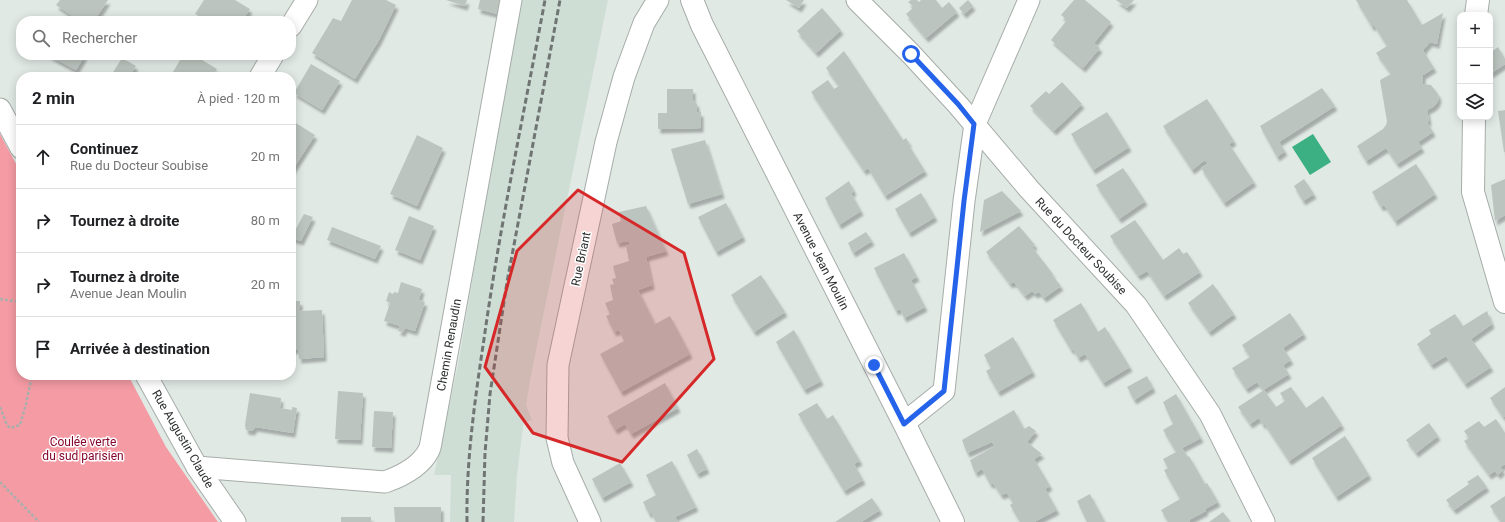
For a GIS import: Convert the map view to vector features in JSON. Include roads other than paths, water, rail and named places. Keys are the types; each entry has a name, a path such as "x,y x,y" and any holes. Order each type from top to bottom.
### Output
{"main road":[{"name":"Avenue Jean Moulin","path":"692,0 702,25 953,522"},
{"path":"1476,12 1478,0"},
{"path":"1474,120 1474,192 1505,302"}],"street":[{"path":"296,17 306,0"},
{"name":"Chemin Renaudin","path":"197,467 385,482 399,477 409,470 420,461 429,450 510,0"},
{"name":"Rue Briant","path":"590,522 563,463 557,438 558,365 606,142 624,77 644,23 658,0"},
{"name":"Rue du Docteur Soubise","path":"857,0 958,104 1029,189 1136,305 1210,414 1264,522"},
{"path":"904,424 944,391 964,201 974,124 1029,0"},
{"path":"263,72 270,60"},
{"path":"0,109 16,139"},
{"name":"Rue Augustin Claude","path":"149,380 197,467 235,522"}],"railway":[{"path":"467,522 468,476 472,430 490,296 545,0"},
{"path":"483,522 485,453 490,394 507,282 560,0"}],"park label":[{"name":"Coulée verte du sud parisien","path":"83,449"}]}
